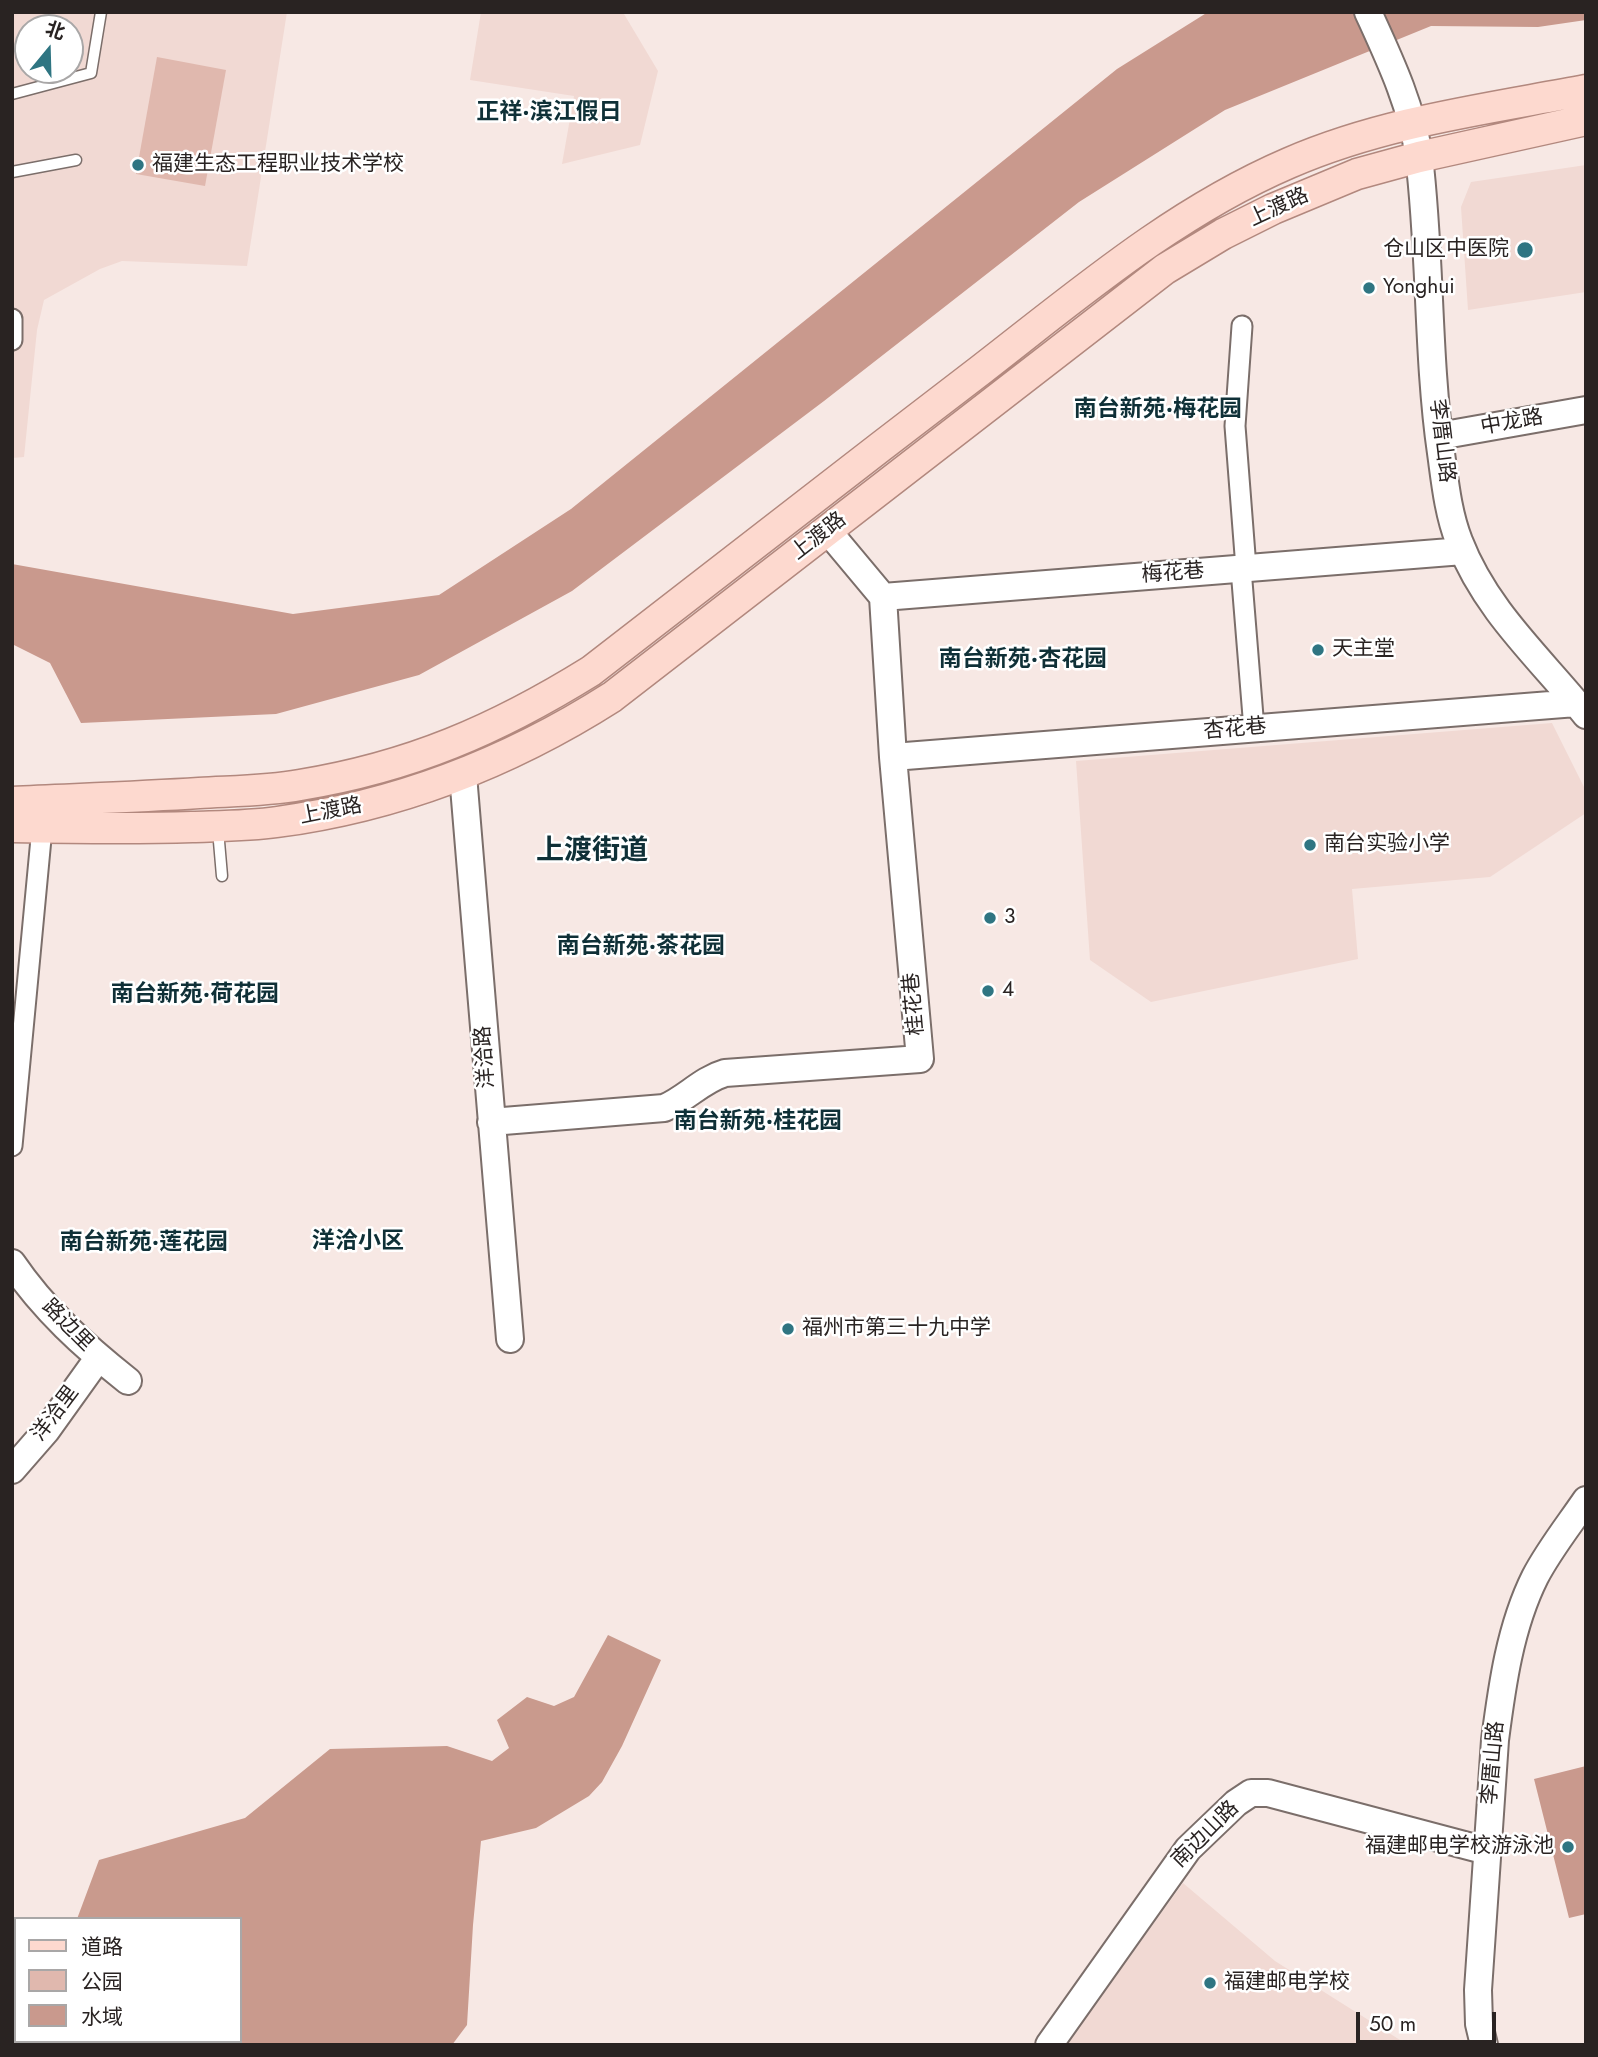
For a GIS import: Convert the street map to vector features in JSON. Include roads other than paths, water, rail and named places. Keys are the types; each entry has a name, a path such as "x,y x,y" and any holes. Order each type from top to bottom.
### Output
{"main road":[{"name":"上渡路","path":"12,802 298,786 343,777 428,753 483,731 591,671 1167,229 1228,192 1289,162 1338,144 1411,124 1586,90"},
{"name":"上渡路","path":"12,827 107,829 274,823 318,816 388,799 463,775 533,743 612,697 1154,277 1185,256 1233,229 1357,174 1419,157 1586,120"}],"street":[{"name":"李厝山路","path":"1368,12 1395,72 1419,157 1439,436 1450,511 1463,551 1488,597 1514,633 1581,709"},
{"path":"12,319 12,340"},
{"path":"1242,326 1235,426 1254,729"},
{"name":"中龙路","path":"1439,436 1586,410"},
{"path":"827,530 883,597"},
{"name":"梅花巷","path":"883,597 1463,551"},
{"name":"桂花巷","path":"491,1122 664,1108 705,1081 725,1073 920,1059 893,758 883,597"},
{"name":"杏花巷","path":"893,758 1254,729 1581,709"},
{"name":"洋洽路","path":"463,775 509,1339"},
{"path":"12,1146 42,828"},
{"name":"路边里","path":"12,1263 51,1313 128,1381"},
{"name":"洋洽里","path":"12,1470 46,1430 99,1357"},
{"name":"李厝山路","path":"1484,2045 1478,2002 1495,1740 1500,1702 1515,1632 1527,1597 1544,1562 1586,1500"},
{"name":"南边山路","path":"1049,2045 1188,1849 1236,1803 1251,1793 1268,1793 1487,1851"}],"lane":[{"path":"12,94 91,73 101,12"},
{"path":"12,172 76,160"},
{"path":"218,826 222,876"}],"water":[{"path":"1208,12 1586,12 1586,20 1538,27 1431,26 1225,110 1079,202 824,401 572,591 419,675 276,714 81,723 50,663 12,644 12,564 293,614 439,595 571,509 1117,69"},
{"name":"福建邮电学校游泳池","path":"1586,1766 1586,1914 1569,1918 1534,1779"}],"place":[{"name":"福建生态工程职业技术学校","path":"138,165"},
{"name":"仓山区中医院","path":"1525,250"},
{"name":"Yonghui","path":"1369,288"},
{"name":"天主堂","path":"1318,650"},
{"name":"南台实验小学","path":"1310,845"},
{"name":"3","path":"990,918"},
{"name":"4","path":"988,991"},
{"name":"福州市第三十九中学","path":"788,1329"},
{"name":"福建邮电学校游泳池","path":"1568,1847"},
{"name":"福建邮电学校","path":"1210,1983"}],"district":[{"name":"正祥·滨江假日","path":"549,113"},
{"name":"南台新苑·梅花园","path":"1158,410"},
{"name":"南台新苑·杏花园","path":"1023,660"},
{"name":"上渡街道","path":"592,852"},
{"name":"南台新苑·茶花园","path":"641,947"},
{"name":"南台新苑·荷花园","path":"195,995"},
{"name":"南台新苑·桂花园","path":"758,1122"},
{"name":"洋洽小区","path":"358,1242"},
{"name":"南台新苑·莲花园","path":"144,1243"}]}
